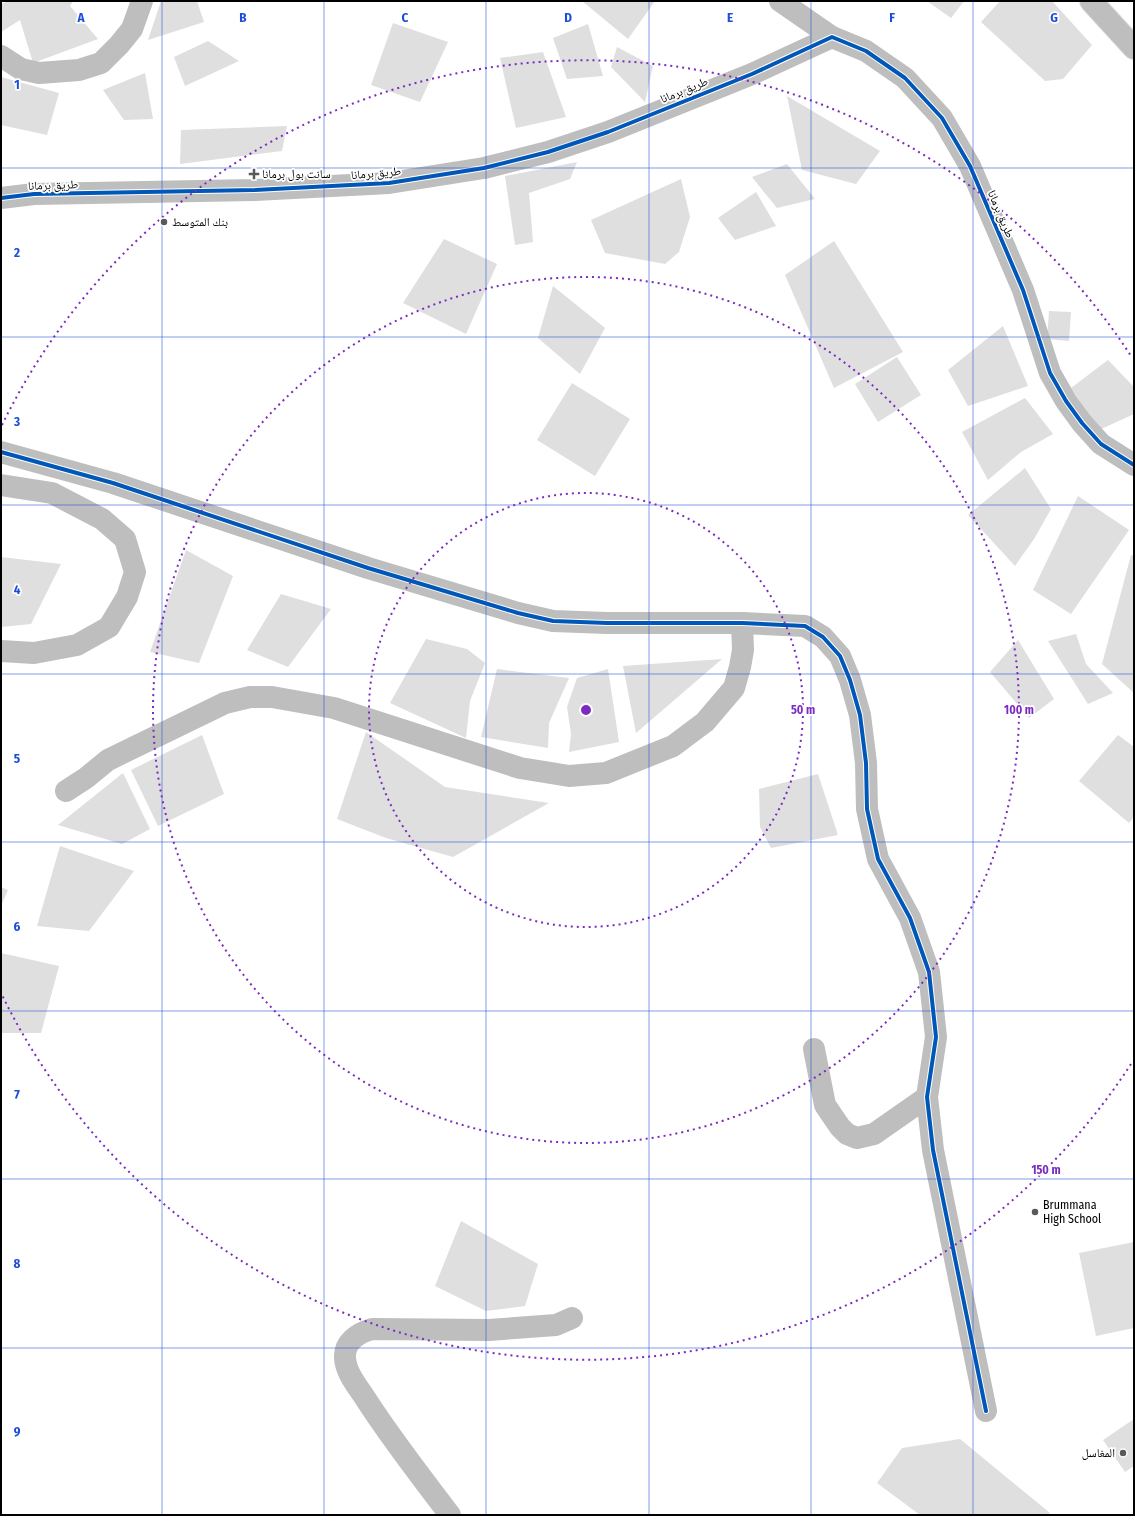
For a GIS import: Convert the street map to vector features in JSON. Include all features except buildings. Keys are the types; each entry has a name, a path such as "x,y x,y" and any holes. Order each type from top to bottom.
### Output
{"street":[{"path":"1,56 21,69 39,73 80,70 101,63 119,46 132,29 142,1"},
{"path":"780,1 832,37"},
{"path":"1091,1 1134,48"},
{"name":"طريق برمانا","path":"1,198 34,194 255,190 389,183 484,168 548,152 608,132 752,74 832,37 866,51 906,78 942,118 970,166 1023,290 1050,373 1066,401 1082,423 1101,444 1134,464"},
{"path":"1,452 113,483 368,568 518,613 553,621 607,624 742,623 805,626 823,637 840,656 850,680 860,715 866,763 867,809 878,859 910,918 929,972 936,1037 927,1097 932,1150 986,1411"},
{"path":"1,485 52,493 102,519 125,539 135,572 127,597 109,626 77,645 34,654 1,651"},
{"path":"66,791 86,778 108,760 226,703 250,697 272,697 334,708 520,768 569,776 606,773 673,746 705,722 734,688 743,650 742,623"},
{"path":"814,1049 825,1105 840,1128 847,1134 857,1138 874,1134 927,1097"},
{"path":"450,1515 389,1434 349,1373 345,1357 351,1340 360,1332 372,1329 489,1330 556,1325 572,1318"}],"cycle path":[{"path":"1,198 34,194 255,190 389,183 484,168 548,152 608,132 752,74 832,37 866,51 905,78 942,118 970,166 1023,290 1050,373 1066,401 1082,423 1101,444 1134,465"},
{"path":"1,452 113,483 368,568 518,613 553,621 607,623 742,623 805,626 823,637 840,656 850,680 860,715 866,763 867,809 878,859 910,918 929,972 936,1037 927,1097 933,1150 986,1411"}],"place":[{"name":"سانت بول برمانا","path":"254,174"},
{"name":"بنك المتوسط","path":"164,222"},
{"name":"Brummana High School","path":"1035,1212"},
{"name":"المغاسل","path":"1123,1453"}]}
